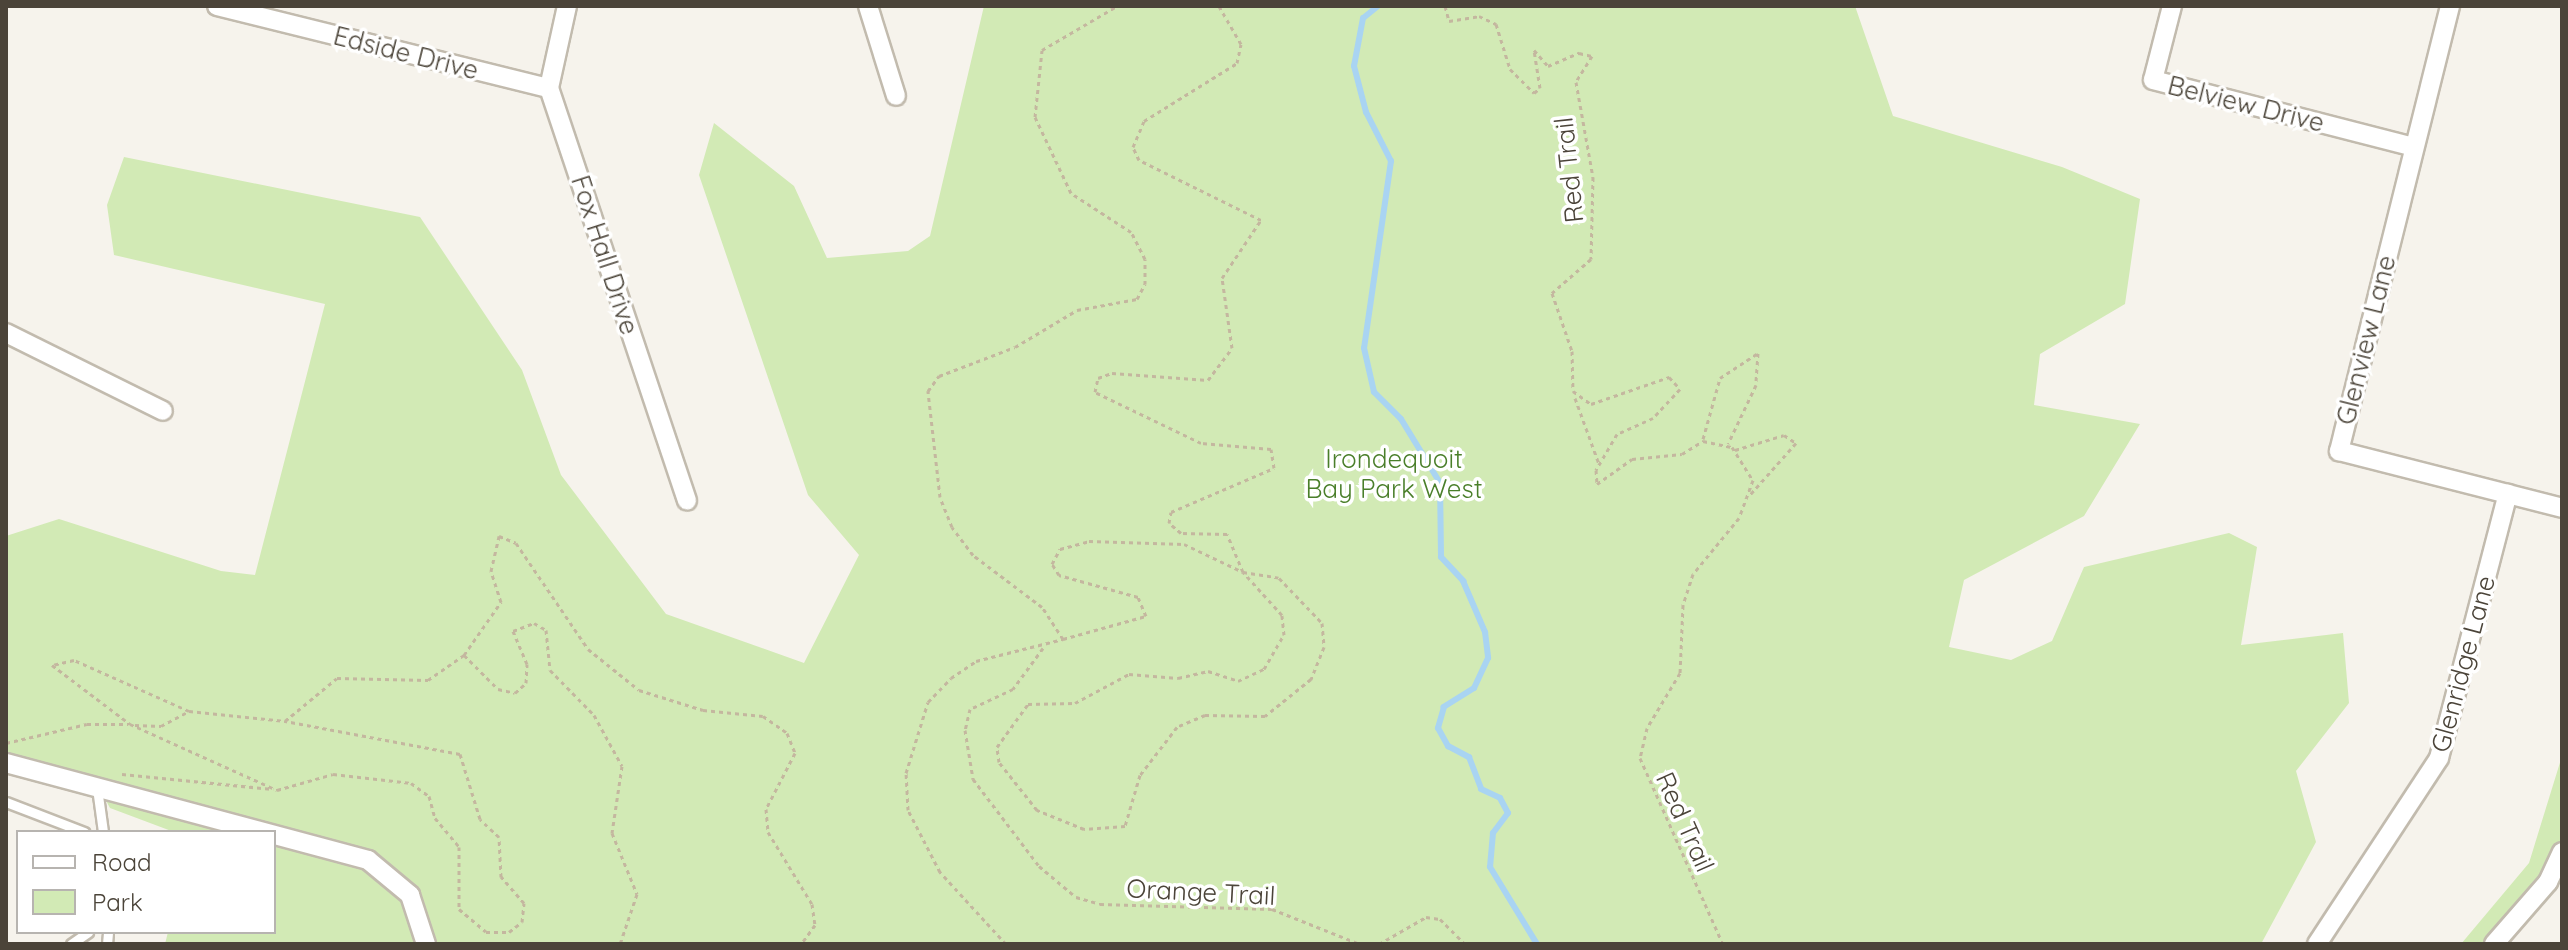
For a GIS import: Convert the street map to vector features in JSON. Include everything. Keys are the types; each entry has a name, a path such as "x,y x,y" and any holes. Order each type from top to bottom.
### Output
{"street":[{"name":"Edside Drive","path":"217,6 269,12 549,88"},
{"path":"549,88 567,6"},
{"path":"868,6 896,96"},
{"name":"Belview Drive","path":"2172,6 2153,80 2414,147"},
{"name":"Glenview Lane","path":"2450,6 2339,451 2562,508"},
{"name":"Fox Hall Drive","path":"549,88 687,501"},
{"path":"6,333 163,411"},
{"name":"Glenridge Lane","path":"2317,944 2439,758 2508,494"},
{"path":"6,763 103,780 269,830"},
{"path":"276,832 368,860 410,895 426,944"},
{"path":"2494,944 2548,882 2562,852"}],"lane":[{"path":"103,780 103,830"},
{"path":"6,802 79,830"}],"path":[{"path":"1063,639 1042,607 973,555 952,527 940,497 928,391 939,376 1015,347 1077,310 1137,299 1145,284 1145,259 1131,232 1071,193 1035,117 1042,50 1117,6"},
{"path":"1006,944 940,872 908,810 906,773 928,702 951,678 976,661 1043,648 1063,639 1146,616 1138,597 1059,575 1052,564 1072,544 1184,544 1243,572 1279,578 1322,623 1324,647 1311,679 1265,716 1205,715 1177,727 1140,775 1125,826 1084,829 1037,810 1005,775 997,747 1028,704 1075,703 1129,674 1178,678 1208,671 1238,681 1274,658 1282,615 1243,572 1227,534 1181,533 1169,523 1171,512 1274,468 1276,456 1261,446 1201,443 1095,392 1098,378 1112,373 1208,380 1232,348 1222,278 1261,220 1139,160 1133,147 1144,121 1237,63 1241,44 1219,6"},
{"name":"Red Trail","path":"1445,6 1449,21 1479,16 1496,24 1516,79 1534,93 1540,88 1534,50 1548,66 1579,53 1592,56 1576,82 1593,177 1591,259 1552,293 1572,351 1573,391"},
{"path":"1703,441 1720,378 1758,353 1756,385 1728,444"},
{"path":"1573,391 1591,404 1648,381 1679,383 1653,418 1617,434 1594,479 1603,484 1632,459 1682,454 1703,441 1728,444 1753,480 1746,498"},
{"path":"1573,391 1599,464"},
{"name":"Red Trail","path":"1723,944 1640,758 1647,728 1680,673 1683,605 1693,574 1746,498 1796,443 1784,435 1735,450"},
{"path":"285,721 337,678 428,680 464,655 501,602 491,571 499,536 516,543 588,649 639,690 703,710 763,716 787,733 795,753 766,809 768,832 812,904 815,925 801,944"},
{"path":"464,655 498,689 515,693 526,683 527,664 513,631 534,623 546,630 550,670 612,741 622,766 612,833 637,894 620,944"},
{"name":"Orange Trail","path":"1043,648 1013,689 970,709 965,730 973,779 1039,866 1076,897 1100,904 1272,909 1360,944"},
{"path":"103,780 164,774 277,790 333,774 411,783 429,796 435,818 459,847 459,909 486,932 509,932 522,922 524,903 501,877 499,837 480,819 460,754 285,721 189,711 57,659 56,675 79,681 130,724 277,790"},
{"path":"6,743 87,724 161,726 189,711"},
{"path":"1379,944 1426,917 1440,919 1465,944"}],"green space":[{"name":"Irondequoit Bay Park West","path":"984,6 1855,6 1893,116 2062,167 2140,199 2125,304 2040,354 2034,405 2140,424 2084,516 1964,580 1949,647 2011,660 2052,641 2084,567 2229,533 2257,547 2241,645 2343,633 2349,703 2296,771 2316,842 2261,944 165,944 168,934 276,934 276,830 169,830 110,808 97,784 6,763 6,536 59,519 221,571 255,575 325,304 114,255 107,205 124,157 420,217 522,370 561,475 666,614 804,663 859,555 808,495 699,175 714,123 794,186 827,258 908,251 930,236"},
{"path":"2562,756 2562,852 2494,944 2461,944 2529,863"}],"waterway":[{"path":"1378,6 1363,18 1354,66 1366,112 1391,161 1364,348 1374,392 1401,419 1440,483 1441,557 1463,581 1485,632 1488,658 1474,688 1444,707 1438,728 1448,746 1469,757 1481,789 1500,798 1508,813 1493,833 1490,867 1537,944"}]}
